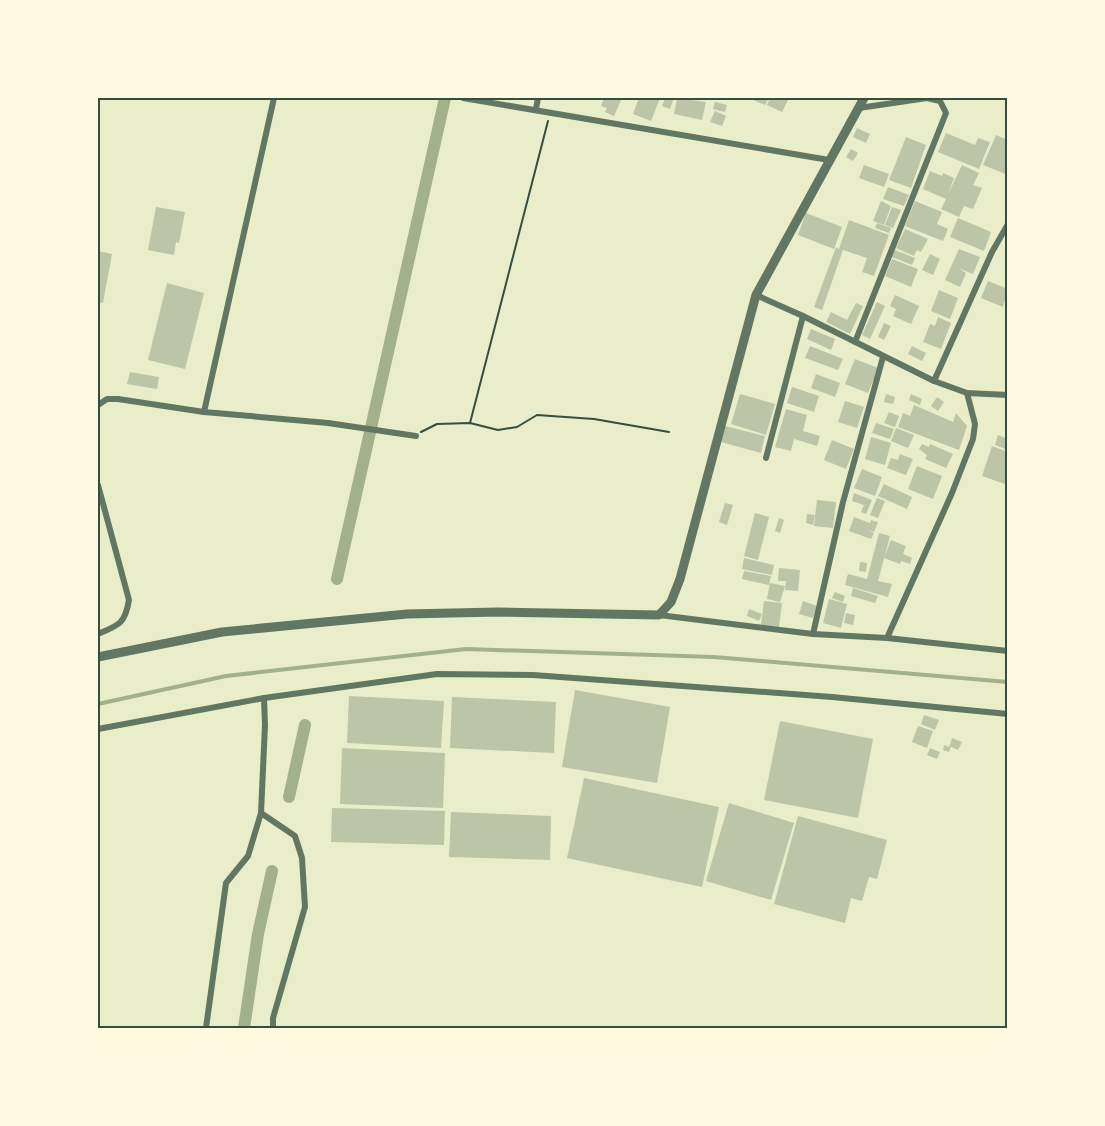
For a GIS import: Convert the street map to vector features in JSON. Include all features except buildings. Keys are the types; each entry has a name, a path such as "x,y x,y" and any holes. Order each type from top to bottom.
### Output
{"street":[{"path":"204,412 274,98"},
{"path":"466,98 829,160"},
{"path":"536,109 538,98"},
{"path":"659,615 671,602 680,579 756,295 864,98"},
{"path":"855,342 945,113 940,101 927,98 858,108"},
{"path":"934,381 992,252 1008,224"},
{"path":"756,295 934,381 967,393 1008,395"},
{"path":"766,458 803,316"},
{"path":"813,634 843,502 883,357"},
{"path":"887,638 952,493 973,439 975,424 967,393"},
{"path":"98,405 107,399 118,399 204,412 355,426 416,436"},
{"path":"98,484 129,600 126,616 118,625 98,634"},
{"path":"98,657 222,633 407,614 498,612 659,615 813,634 887,638 1008,651"},
{"path":"98,729 264,698 437,674 533,675 1008,714"},
{"path":"206,1029 226,883 248,856 261,813 266,725 264,698"},
{"path":"261,813 295,836 303,868 305,907 273,1018 273,1029"}],"path":[{"path":"470,423 550,112"},
{"path":"416,436 437,424 470,423 498,430 517,427 537,415 594,419 669,432"}],"waterway":[{"path":"337,579 445,98"},
{"path":"98,704 226,676 466,649 714,657 1008,682"},
{"path":"289,797 305,725"},
{"path":"244,1028 258,934 272,871"}]}
